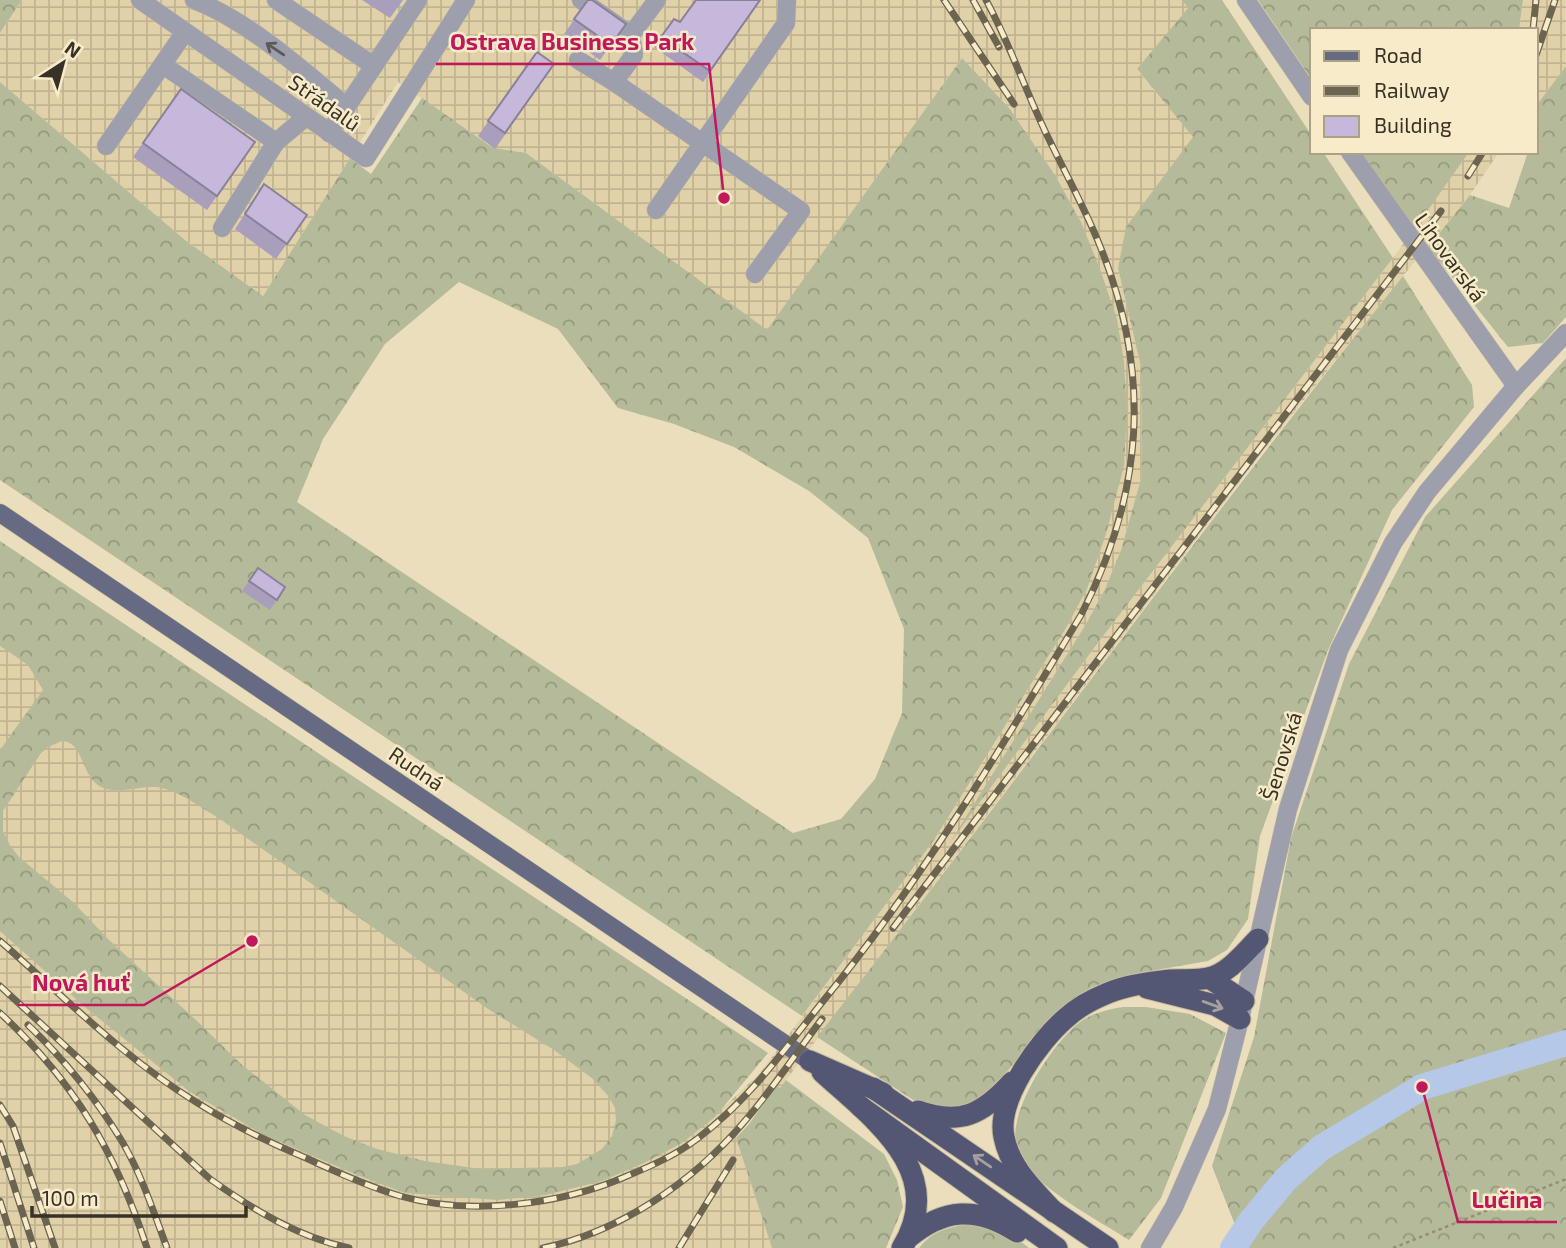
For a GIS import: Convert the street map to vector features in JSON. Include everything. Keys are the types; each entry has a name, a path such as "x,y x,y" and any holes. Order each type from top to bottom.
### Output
{"highway":[{"path":"1054,1212 1013,1164 1004,1139 1003,1119 1006,1107 1026,1068 1048,1037 1066,1018 1108,993 1168,980 1209,978 1233,963 1258,939"},
{"path":"1209,978 1242,1010"},
{"path":"1135,986 1242,1010"},
{"path":"810,1061 873,1088 919,1112 940,1118 963,1117 989,1105 1026,1068"},
{"path":"810,1061 890,1134 903,1153 912,1172 916,1200 905,1243"},
{"path":"873,1088 1103,1245"},
{"path":"861,1107 1057,1248"},
{"path":"905,1243 933,1221 951,1214 968,1213 995,1220 1040,1248"}],"main road":[{"name":"Rudná","path":"0,513 810,1061"}],"street":[{"name":"Střádalů","path":"140,0 161,6 185,32 366,158 466,0"},
{"path":"194,0 213,7 293,61 347,107"},
{"path":"276,0 374,66"},
{"path":"329,133 418,0"},
{"path":"581,0 631,35"},
{"path":"614,82 634,55 631,35 657,0"},
{"path":"656,211 786,23 787,0"},
{"path":"1246,0 1310,94"},
{"path":"106,146 185,32"},
{"path":"578,61 614,82 801,211 755,274"},
{"path":"163,65 276,142"},
{"path":"222,228 276,142 306,117"},
{"name":"Lihovarská","path":"1351,154 1516,386"},
{"name":"Šenovská","path":"1150,1248 1174,1207 1217,1109 1287,808 1339,650 1393,543 1427,492 1516,386 1566,333"}],"path":[{"path":"1394,1248 1566,1179"}],"shaded area":[{"path":"22,0 1183,0 1188,8 1137,70 1194,137 1127,227 1118,268 1141,367 1142,475 1121,550 1105,589 956,834 1097,644 1393,258 1468,154 1498,154 1470,195 1263,451 780,1088 777,1086 736,1138 772,1248 0,1248 0,599 726,1105 760,1073 934,840 1066,628 1087,589 1081,222 1055,175 1009,109 962,58 767,331 526,153 493,148 398,82 263,296 185,240 0,82 0,33"},
{"path":"1523,0 1566,0 1566,66 1538,103 1538,28 1519,28"}],"green space":[{"path":"0,0 22,0 0,33"},
{"path":"1182,0 1222,0 1310,133 1310,154 1324,154 1393,258 1097,644 949,844 1086,624 1105,589 1121,550 1142,475 1141,367 1118,268 1126,227 1193,137 1137,69 1188,8"},
{"path":"1258,0 1523,0 1519,28 1310,28 1310,77"},
{"path":"962,58 1009,108 1055,175 1081,222 1117,319 1124,362 1127,411 1124,466 1106,534 1087,589 1066,628 934,840 802,1016 0,480 0,82 185,240 263,296 350,158 371,174 422,98 493,148 526,153 767,330","holes":["459,282 558,329 618,408 674,424 734,447 809,491 868,538 904,629 902,713 875,779 841,819 793,833 297,502 323,439 385,344"]},
{"path":"1566,66 1566,317 1543,343 1508,347 1428,247 1470,195 1509,208 1527,154 1538,154 1538,103"},
{"path":"1362,154 1468,154 1414,230"},
{"path":"1403,276 1472,385 1474,407 1392,510 1328,650 1260,836 1248,919 1227,950 1208,961 1133,974 1092,987 1057,1013 987,1095 968,1108 943,1109 918,1103 817,1037 1255,465"},
{"path":"1566,358 1566,1248 1244,1248 1212,1166 1254,1037 1291,838 1349,664 1425,517"},
{"path":"0,541 768,1053 715,1117 682,1143 602,1181 546,1195 498,1200 405,1193 264,1135 190,1092 86,1008 0,931 0,750 43,690 28,665 0,646","holes":["62,741 75,747 90,777 103,788 116,790 156,787 190,800 488,1009 554,1050 593,1079 609,1097 615,1108 616,1120 612,1136 602,1149 577,1164 562,1167 481,1169 425,1161 377,1149 344,1136 305,1115 241,1064 108,939 74,903 19,857 10,845 3,831 3,811 41,753"]},
{"path":"1123,1007 1146,1007 1190,1014 1226,1033 1161,1198 1129,1240 1043,1183 1021,1159 1016,1144 1016,1127 1029,1089 1063,1038 1085,1019 1103,1011"},
{"path":"786,1080 884,1154 897,1180 903,1207 886,1248 772,1248 736,1138 777,1085 780,1088"},
{"path":"970,1224 1004,1229 1029,1248 919,1248 930,1237 942,1231"}],"building":[{"path":"588,0 592,0 626,24 611,45 574,19"},
{"path":"696,0 760,0 710,71 661,37 674,19 680,22"},
{"path":"537,52 554,64 505,133 488,121"},
{"path":"181,89 255,142 217,196 143,143"},
{"path":"264,184 307,215 287,244 245,214"},
{"path":"258,568 285,587 277,600 249,581"}],"waterway":[{"path":"1233,1248 1251,1221 1286,1179 1321,1148 1422,1087 1566,1043"}],"railway":[{"path":"944,0 1014,104"},
{"path":"973,0 999,47"},
{"path":"0,941 119,1046 169,1085 236,1125 278,1146 400,1196 427,1202 485,1206 574,1194 627,1176 672,1155 697,1139 734,1107 780,1056 860,954 960,812 1081,615 1102,569 1118,523 1134,432 1128,340 1117,294 1094,231 986,0"},
{"path":"1533,28 1536,0"},
{"path":"1538,49 1555,0"},
{"path":"1468,176 1482,154"},
{"path":"893,928 1441,211"},
{"path":"0,986 210,1179 276,1221 312,1237 349,1248"},
{"path":"0,1013 50,1065 90,1120 121,1181 147,1248"},
{"path":"543,1248 600,1230 627,1217 702,1165 754,1110 822,1019"},
{"path":"28,1025 80,1081 123,1143 142,1181 167,1248"},
{"path":"0,1105 13,1126 55,1248"},
{"path":"0,1143 34,1248"},
{"path":"679,1248 733,1160"},
{"path":"0,1201 15,1248"}],"place":[{"name":"Ostrava Business Park","path":"724,198"},
{"name":"Nová huť","path":"252,941"},
{"name":"Lučina","path":"1422,1087"}]}
